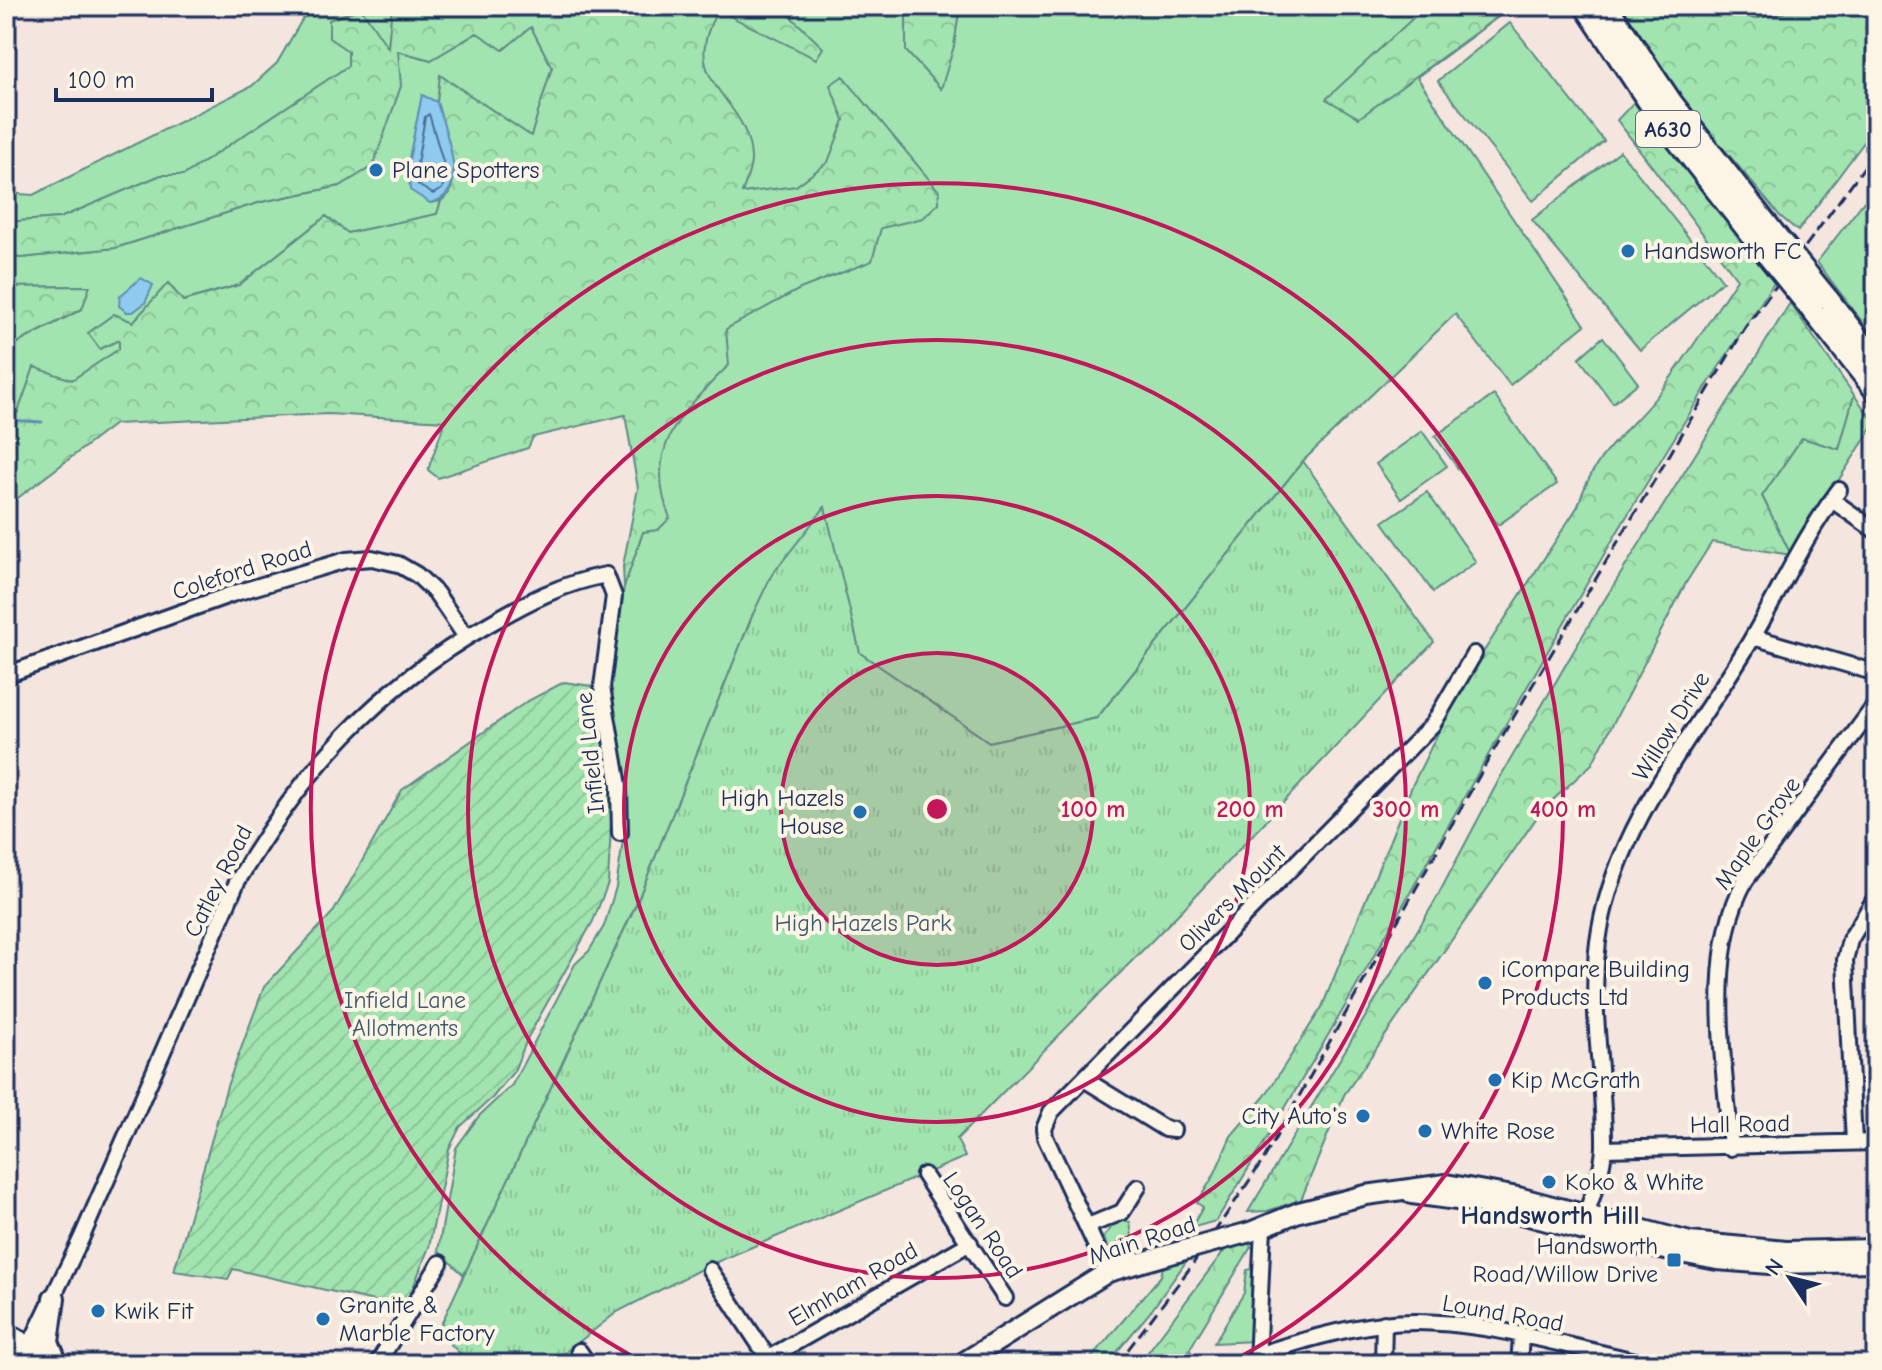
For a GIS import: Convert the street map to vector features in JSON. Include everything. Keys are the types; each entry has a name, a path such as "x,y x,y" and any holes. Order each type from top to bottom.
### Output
{"highway":[{"name":"A630","path":"1585,6 1656,113 1767,239 1821,306 1876,391"},
{"name":"A630","path":"1607,6 1767,239"},
{"name":"A630","path":"1821,306 1876,361"},
{"path":"46,1360 54,1298"},
{"path":"6,1334 46,1360"},
{"path":"6,1358 46,1360"},
{"path":"6,1358 17,1364"}],"main road":[{"name":"Main Road","path":"961,1364 1108,1272 1256,1229 1322,1206 1432,1184 1458,1185 1583,1221"},
{"path":"1583,1221 1690,1242 1786,1251 1876,1249"},
{"path":"1583,1221 1668,1252 1717,1260 1770,1264 1876,1262"}],"street":[{"name":"Willow Drive","path":"1583,1221 1604,1149 1597,964 1599,932 1610,887 1626,843 1753,637 1774,593 1835,495 1876,531"},
{"name":"Coleford Road","path":"6,675 232,594 346,560 372,558 398,564 417,575 436,593 466,637"},
{"name":"Catley Road","path":"54,1298 237,882 265,834 322,759 410,673 529,601 577,581 606,575"},
{"name":"Infield Lane","path":"606,575 614,596 602,687 619,786 620,833"},
{"path":"1753,637 1876,673"},
{"name":"Olivers Mount","path":"1088,1226 1044,1129 1051,1112 1433,724 1474,654"},
{"name":"Maple Grove","path":"1731,1148 1720,977 1722,940 1732,906 1755,867 1876,704"},
{"path":"1854,1142 1845,960 1850,940 1876,897"},
{"path":"1084,1079 1165,1129 1173,1130"},
{"name":"Hall Road","path":"1604,1149 1876,1142"},
{"name":"Logan Road","path":"924,1175 1005,1298"},
{"path":"1108,1272 1088,1226 1122,1212 1138,1187"},
{"path":"1256,1229 1257,1360"},
{"name":"Elmham Road","path":"766,1362 970,1243"},
{"path":"377,1364 440,1263"},
{"path":"710,1270 766,1362"},
{"path":"1383,1364 1384,1323"},
{"name":"Lound Road","path":"1257,1360 1330,1332 1384,1323 1465,1325 1648,1364"},
{"path":"1519,1364 1521,1337"}],"green space":[{"path":"310,6 392,6 388,49 348,51 349,66 184,175 161,175 60,218 6,222 6,193 33,195 252,86 277,63"},
{"path":"392,6 780,6 823,48 816,59 718,10 707,35 704,56 708,73 747,135 751,161 742,193 796,186 828,162 844,120 830,85 843,76 939,191 939,203 923,218 881,228 872,261 800,289 726,329 729,365 682,416 664,451 661,471 670,518 658,530 643,532 624,587 623,566 638,488 625,415 533,437 528,448 438,478 428,470 445,421 328,414 115,424 6,507 6,419 18,412 34,367 72,380 119,349 119,340 100,349 88,333 114,314 133,322 168,283 183,301 239,285 326,216 348,233 437,214 441,201 450,193 455,172 437,102 440,75 531,136 552,67 531,27 503,50 477,33 431,60 398,51 401,86 373,166 340,186 261,202 115,248 21,258 6,256 6,222 60,218 161,175 184,175 348,66 348,51 329,38 329,20 361,8 388,48"},
{"path":"701,6 1513,6 1417,77 1585,325 1510,385 1455,314 1303,461 1097,718 989,742 860,653 824,508 753,614 638,900 464,1275 438,1251 456,1148 479,1116 512,1085 575,964 589,951 604,926 616,887 625,828 608,687 624,587 643,532"},
{"path":"906,6 960,6 954,46 941,89 906,51"},
{"path":"1426,6 1512,6 1359,118 1326,99"},
{"path":"1621,6 1728,6 1754,19 1813,6 1876,6 1876,126 1798,231 1780,216 1665,79"},
{"path":"1510,23 1604,141 1533,201 1438,81"},
{"path":"531,27 552,67 531,137 441,76 437,102 422,96 408,164 430,203 441,201 437,214 347,233 326,216 239,285 183,301 168,283 120,339 120,349 72,380 34,368 18,412 6,419 6,349 82,309 89,286 6,287 6,256 21,258 115,248 261,202 340,186 397,51 431,60 477,33"},
{"path":"1634,102 1774,283 1628,514 1356,987 1216,1221 1191,1228 1203,1207 1197,1203 1214,1175 1231,1136 1265,1096 1322,1007 1412,786 1460,688 1578,506 1585,486 1603,456 1660,392 1737,279 1617,120"},
{"name":"Handsworth FC","path":"1620,151 1723,281 1640,350 1532,220"},
{"path":"1876,186 1876,340 1817,262"},
{"path":"90,286 82,309 6,349 6,287"},
{"path":"1790,303 1854,395 1839,449 1802,438 1762,496 1791,555 1712,542 1687,581 1592,764 1542,810 1344,1095 1301,1200 1267,1211 1248,1212 1435,901 1502,774 1590,623"},
{"path":"1603,337 1638,383 1613,403 1579,358"},
{"path":"1494,395 1557,484 1498,525 1435,436"},
{"path":"1854,395 1875,423 1791,555 1762,496 1802,438 1839,449"},
{"path":"1422,431 1447,466 1401,499 1376,464"},
{"name":"High Hazels Park","path":"1303,461 1434,642 1184,908 957,1139 965,1157 707,1266 617,1312 551,1364 470,1364 438,1331 638,900 753,614 771,576 825,507 860,653 989,742 1097,718"},
{"path":"1427,492 1476,562 1433,592 1383,522"},
{"name":"Infield Lane Allotments","path":"564,682 598,687 613,787 608,883 593,921 528,1037 514,1071 493,1097 460,1127 449,1149 429,1247 405,1308 233,1269 228,1279 174,1271 227,1086 264,987 334,911 402,790 526,702"},
{"path":"1118,1219 1130,1222 1133,1244 1108,1251 1104,1237"},
{"path":"1249,1243 1251,1247 1189,1350 1200,1360 1197,1364 1139,1364 1226,1248"},
{"path":"1190,1256 1151,1311 1107,1364 1086,1364 1161,1276 1164,1263"},
{"path":"1262,1267 1254,1341 1214,1343 1244,1293 1247,1270"}],"water":[{"path":"422,95 437,102 453,160 451,187 443,197 430,203 410,190 408,164"},
{"path":"141,278 153,285 145,303 133,312 127,312 119,306 120,296"}],"waterway":[{"path":"6,420 42,422"}],"railway":[{"path":"1117,1364 1190,1268 1262,1162 1491,755 1745,328 1876,151"}],"place":[{"name":"Plane Spotters","path":"376,170"},
{"name":"Handsworth FC","path":"1628,251"},
{"name":"High Hazels House","path":"860,812"},
{"name":"iCompare Building Products Ltd","path":"1485,983"},
{"name":"Kip McGrath","path":"1495,1080"},
{"name":"City Auto's","path":"1363,1116"},
{"name":"White Rose","path":"1425,1131"},
{"name":"Koko & White","path":"1549,1182"},
{"name":"Handsworth Road/Willow Drive","path":"1674,1260"},
{"name":"Kwik Fit","path":"98,1311"},
{"name":"Granite & Marble Factory","path":"323,1319"}],"district":[{"name":"Handsworth Hill","path":"1550,1215"}]}
